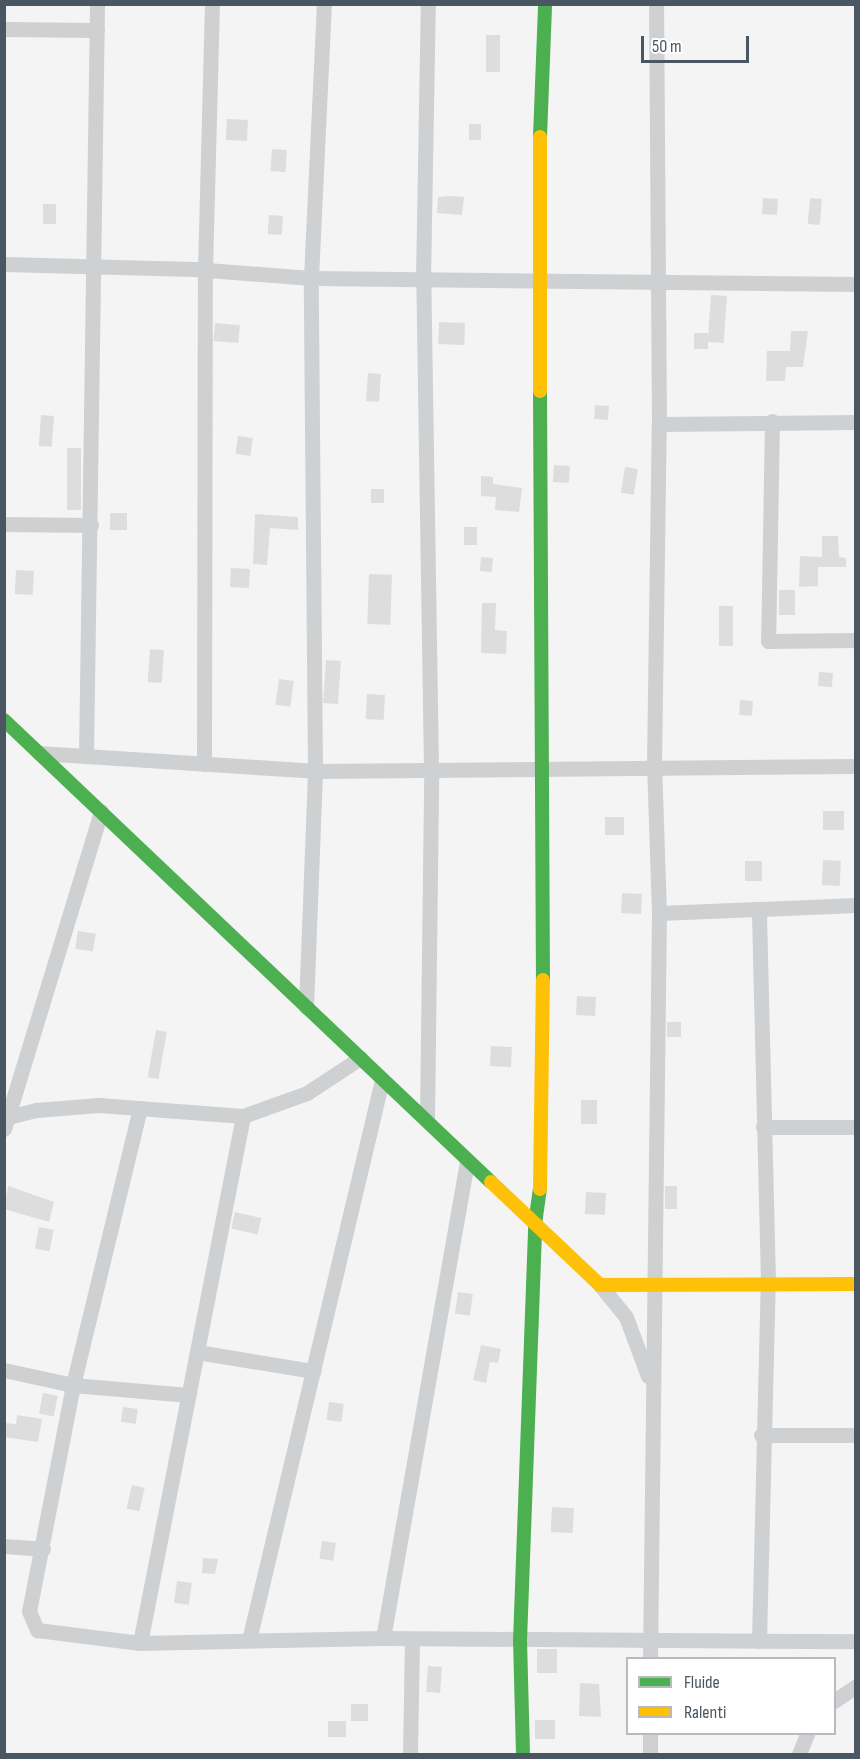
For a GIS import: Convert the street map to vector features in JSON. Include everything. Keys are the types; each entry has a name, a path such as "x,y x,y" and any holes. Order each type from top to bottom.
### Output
{"street":[{"path":"86,756 95,265 97,4"},
{"path":"204,764 205,270 212,4"},
{"path":"306,1007 315,771 311,278 324,4"},
{"path":"427,1120 431,769 423,280 428,4"},
{"path":"523,1755 520,1641 535,1224 542,1176 544,769 538,177 545,4"},
{"path":"650,1657 659,913 654,766 659,424 656,4"},
{"path":"4,29 97,30"},
{"path":"4,264 205,270 311,278 539,282 659,279 855,284"},
{"path":"659,424 772,421 855,422"},
{"path":"772,421 768,641 855,640"},
{"path":"4,524 91,525"},
{"path":"4,720 382,1080 427,1120 467,1162 600,1285 630,1326 642,1351 653,1396"},
{"path":"39,753 315,771 654,766 855,766"},
{"path":"5,1122 101,812"},
{"path":"659,913 855,905"},
{"path":"759,910 768,1282 761,1435 759,1641"},
{"path":"5,1122 36,1110 99,1105 243,1116 307,1093 360,1058"},
{"path":"249,1640 382,1080"},
{"path":"140,1108 74,1385 44,1549 29,1611 36,1630 140,1643 383,1638 520,1641 855,1641"},
{"path":"140,1643 243,1116"},
{"path":"764,1127 855,1127"},
{"path":"383,1638 467,1162"},
{"path":"600,1285 654,1282 855,1284"},
{"path":"197,1352 313,1371"},
{"path":"4,1370 74,1385 189,1395"},
{"path":"761,1435 855,1435"},
{"path":"4,1546 44,1549"},
{"path":"410,1755 411,1639"},
{"path":"836,1700 855,1686"},
{"path":"650,1735 650,1755"},
{"path":"799,1755 807,1735"}],"building":[{"path":"486,35 500,35 500,72 486,72"},
{"path":"227,119 248,120 247,141 226,140"},
{"path":"469,124 481,124 481,140 469,140"},
{"path":"272,149 287,150 285,172 270,171"},
{"path":"438,197 464,197 462,215 437,213"},
{"path":"763,198 778,199 777,215 762,214"},
{"path":"810,198 822,199 820,225 808,224"},
{"path":"43,204 56,204 56,224 43,224"},
{"path":"269,215 283,216 282,235 268,234"},
{"path":"711,295 727,296 724,343 708,342"},
{"path":"439,322 465,323 464,345 438,344"},
{"path":"215,323 240,325 238,343 213,341"},
{"path":"791,331 808,331 803,367 786,367 785,381 766,381 767,351 790,351"},
{"path":"694,333 708,333 708,349 694,349"},
{"path":"368,373 381,374 379,402 366,401"},
{"path":"595,405 609,406 608,420 594,419"},
{"path":"41,415 54,416 52,447 39,446"},
{"path":"238,436 253,438 250,456 235,454"},
{"path":"67,448 81,448 81,510 67,510"},
{"path":"554,465 570,466 569,483 553,482"},
{"path":"625,467 638,469 634,495 621,493"},
{"path":"481,476 493,477 493,484 522,488 519,512 495,510 496,497 481,496"},
{"path":"371,489 384,489 384,503 371,503"},
{"path":"110,513 127,513 127,530 110,530"},
{"path":"255,514 298,517 298,530 270,528 267,565 253,564"},
{"path":"464,527 477,527 477,545 464,545"},
{"path":"822,536 838,536 839,557 846,558 846,567 818,567 818,586 799,587 800,556 822,557"},
{"path":"481,557 493,558 492,572 480,571"},
{"path":"231,568 250,569 249,588 230,587"},
{"path":"16,570 34,571 33,595 15,594"},
{"path":"369,574 392,575 390,625 367,624"},
{"path":"779,590 795,590 795,615 779,615"},
{"path":"482,603 496,603 495,630 507,631 506,654 481,653"},
{"path":"719,606 733,606 733,646 719,646"},
{"path":"150,649 164,650 162,683 148,682"},
{"path":"326,660 341,661 338,704 323,703"},
{"path":"819,672 833,673 832,687 818,686"},
{"path":"279,679 294,681 290,707 275,705"},
{"path":"367,694 385,695 384,720 366,719"},
{"path":"740,700 753,701 752,716 739,715"},
{"path":"823,811 844,811 844,830 823,830"},
{"path":"605,817 624,817 624,835 605,835"},
{"path":"823,860 841,861 840,886 822,885"},
{"path":"745,861 762,861 762,881 745,881"},
{"path":"622,893 642,894 641,914 621,913"},
{"path":"78,931 96,934 93,952 75,949"},
{"path":"577,996 596,997 595,1016 576,1015"},
{"path":"667,1022 681,1022 681,1037 667,1037"},
{"path":"156,1030 167,1032 158,1079 148,1077"},
{"path":"491,1046 512,1047 511,1067 490,1066"},
{"path":"581,1100 597,1100 597,1124 581,1124"},
{"path":"8,1186 54,1202 49,1222 4,1209"},
{"path":"665,1186 677,1186 677,1209 665,1209"},
{"path":"586,1192 606,1193 605,1215 585,1214"},
{"path":"235,1212 261,1218 257,1235 231,1229"},
{"path":"39,1227 54,1230 50,1251 35,1249"},
{"path":"458,1292 473,1294 470,1316 455,1314"},
{"path":"481,1345 501,1349 498,1363 490,1362 486,1383 473,1380"},
{"path":"43,1393 58,1396 54,1416 39,1414"},
{"path":"329,1402 344,1404 341,1422 326,1420"},
{"path":"123,1407 138,1409 136,1424 121,1422"},
{"path":"17,1415 42,1419 38,1442 4,1437 4,1423 16,1424"},
{"path":"132,1485 145,1488 139,1511 127,1508"},
{"path":"552,1507 574,1508 573,1533 551,1532"},
{"path":"322,1541 336,1543 333,1561 319,1559"},
{"path":"203,1558 218,1559 215,1574 202,1573"},
{"path":"177,1581 192,1583 189,1605 174,1603"},
{"path":"537,1649 557,1649 557,1673 537,1673"},
{"path":"428,1666 442,1667 440,1693 426,1692"},
{"path":"580,1683 599,1684 601,1717 579,1716"},
{"path":"351,1704 368,1704 368,1721 351,1721"},
{"path":"535,1720 555,1720 555,1739 535,1739"},
{"path":"328,1721 346,1721 346,1737 328,1737"}],"traffic: fast":[{"path":"540,137 545,4"},
{"path":"540,391 543,980"},
{"path":"4,720 491,1182"},
{"path":"523,1754 520,1641 535,1224 540,1189"}],"traffic: slow":[{"path":"540,137 540,391"},
{"path":"540,1189 543,980"},
{"path":"491,1182 600,1285 856,1284"}]}
